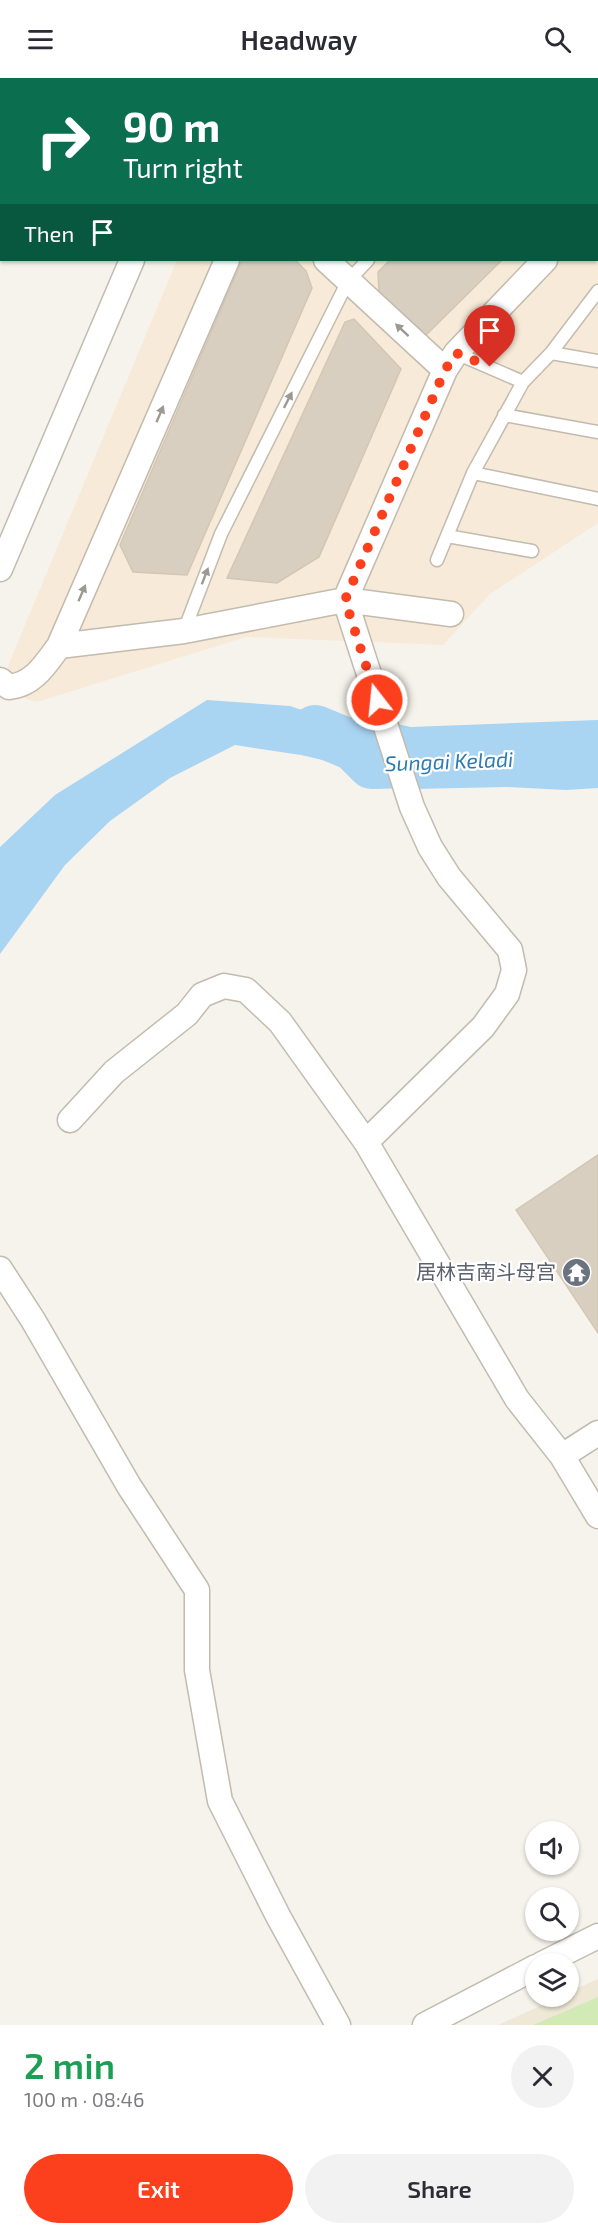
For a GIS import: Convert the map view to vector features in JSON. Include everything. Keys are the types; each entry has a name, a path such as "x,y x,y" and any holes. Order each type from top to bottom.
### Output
{"street":[{"path":"0,568 132,261"},
{"path":"0,680 9,687 21,686 39,672 59,646 227,261"},
{"path":"327,261 348,281 450,361"},
{"path":"366,1142 483,1027 507,994 514,970 510,950 449,877 430,847 412,807 345,600 450,361 544,261"},
{"path":"59,646 184,631 345,600 451,614"},
{"path":"70,1120 114,1072 187,1014 202,995 224,986 246,990 280,1022 366,1142 516,1399 562,1456 598,1516"},
{"path":"0,1269 33,1320 129,1486 197,1590 197,1670 220,1801 338,2025"},
{"path":"562,1456 598,1433"},
{"path":"564,1953 598,1936"},
{"path":"426,2025 525,1973"}],"lane":[{"path":"184,631 220,534 348,281 367,261"},
{"path":"437,560 473,473 523,382 551,353 598,290"},
{"path":"551,353 598,361"},
{"path":"450,361 523,382"},
{"path":"504,415 598,432"},
{"path":"473,473 598,499"},
{"path":"447,536 532,552"}],"shaded area":[{"path":"177,261 598,261 598,523 490,594 443,645 246,637 37,702 0,691 0,685"},
{"path":"598,1979 598,2025 498,2025 538,2007 579,2007 579,1988"}],"green space":[{"path":"598,1997 598,2025 533,2025 579,2007"}],"water":[{"path":"207,700 290,706 365,731 375,781 349,766 301,755 235,745 170,778 110,821 65,865 0,954 0,847 55,795"},
{"path":"598,720 598,788 566,790 506,787 412,789 397,724 411,727"}],"building":[{"path":"242,261 296,261 306,271 312,288 187,575 133,572 120,545"},
{"path":"389,261 501,261 426,335 379,292 378,272"},
{"path":"354,319 401,369 319,557 277,583 227,578 345,322"},
{"name":"居林吉南斗母宫","path":"598,1155 598,1333 516,1210"}],"waterway":[{"name":"Sungai Keladi","path":"315,730 354,746 372,764 452,762"}],"place":[{"name":"居林吉南斗母宫","path":"577,1272"}],"route":[{"path":"377,700 345,600 445,370 456,353 490,367"}]}
